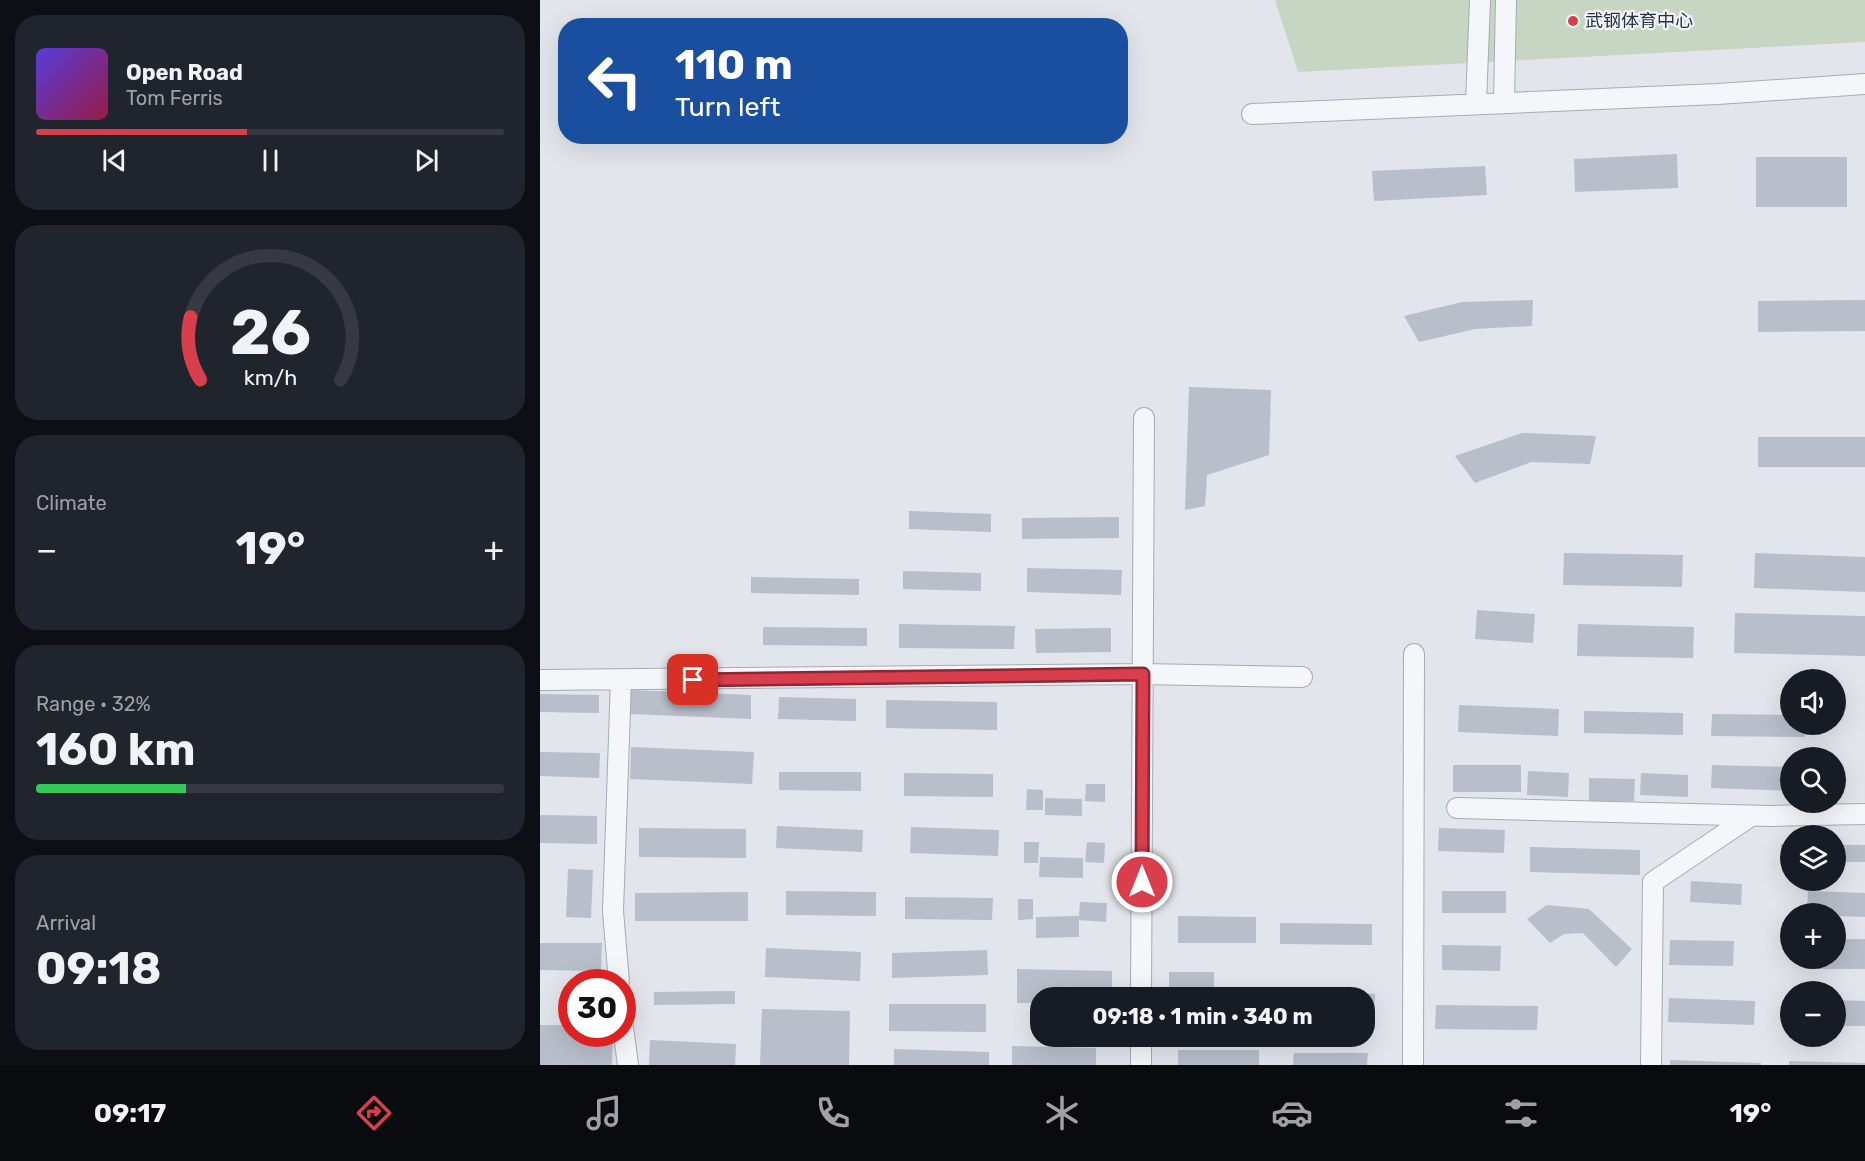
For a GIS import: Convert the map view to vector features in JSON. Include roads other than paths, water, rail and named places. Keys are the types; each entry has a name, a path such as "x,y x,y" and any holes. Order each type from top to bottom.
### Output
{"street":[{"path":"1476,104 1480,0"},
{"path":"1504,102 1506,0"},
{"path":"1252,114 1718,94 1865,84"},
{"path":"1141,987 1144,418"},
{"path":"1413,1065 1414,654"},
{"path":"540,680 1143,674 1302,677"},
{"path":"618,969 613,911 621,680"},
{"path":"1457,808 1751,816 1865,814"},
{"path":"1651,1065 1653,882 1751,816"},
{"path":"626,1047 628,1065"},
{"path":"1141,1047 1141,1065"}],"place":[{"name":"武钢体育中心","path":"1573,21"}]}
